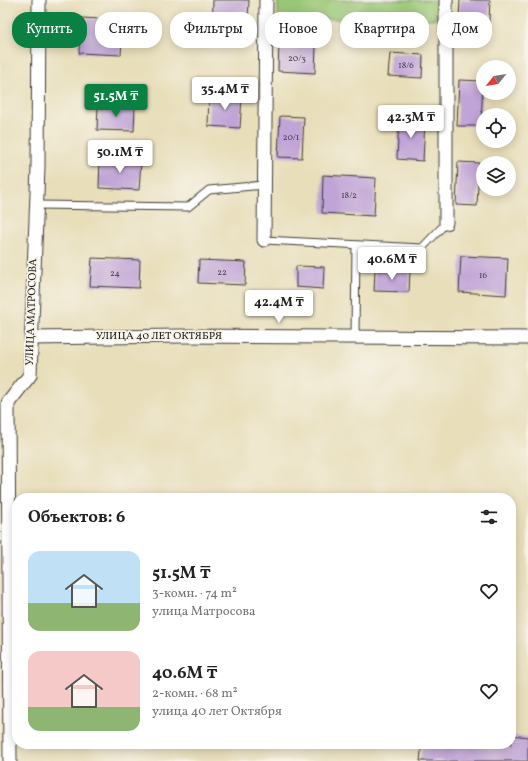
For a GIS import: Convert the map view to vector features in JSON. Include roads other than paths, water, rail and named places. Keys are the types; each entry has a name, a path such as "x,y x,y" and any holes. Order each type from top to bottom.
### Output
{"street":[{"name":"УЛИЦА МАТРОСОВА","path":"10,761 4,403 30,375 38,167 39,0"},
{"path":"264,240 266,0"},
{"path":"446,0 446,223"},
{"name":"УЛИЦА 40 ЛЕТ ОКТЯБРЯ","path":"31,338 181,336 528,338"}],"lane":[{"path":"36,205 188,207 209,190 264,185"},
{"path":"264,240 422,248 446,223"},
{"path":"355,337 356,245"}]}
